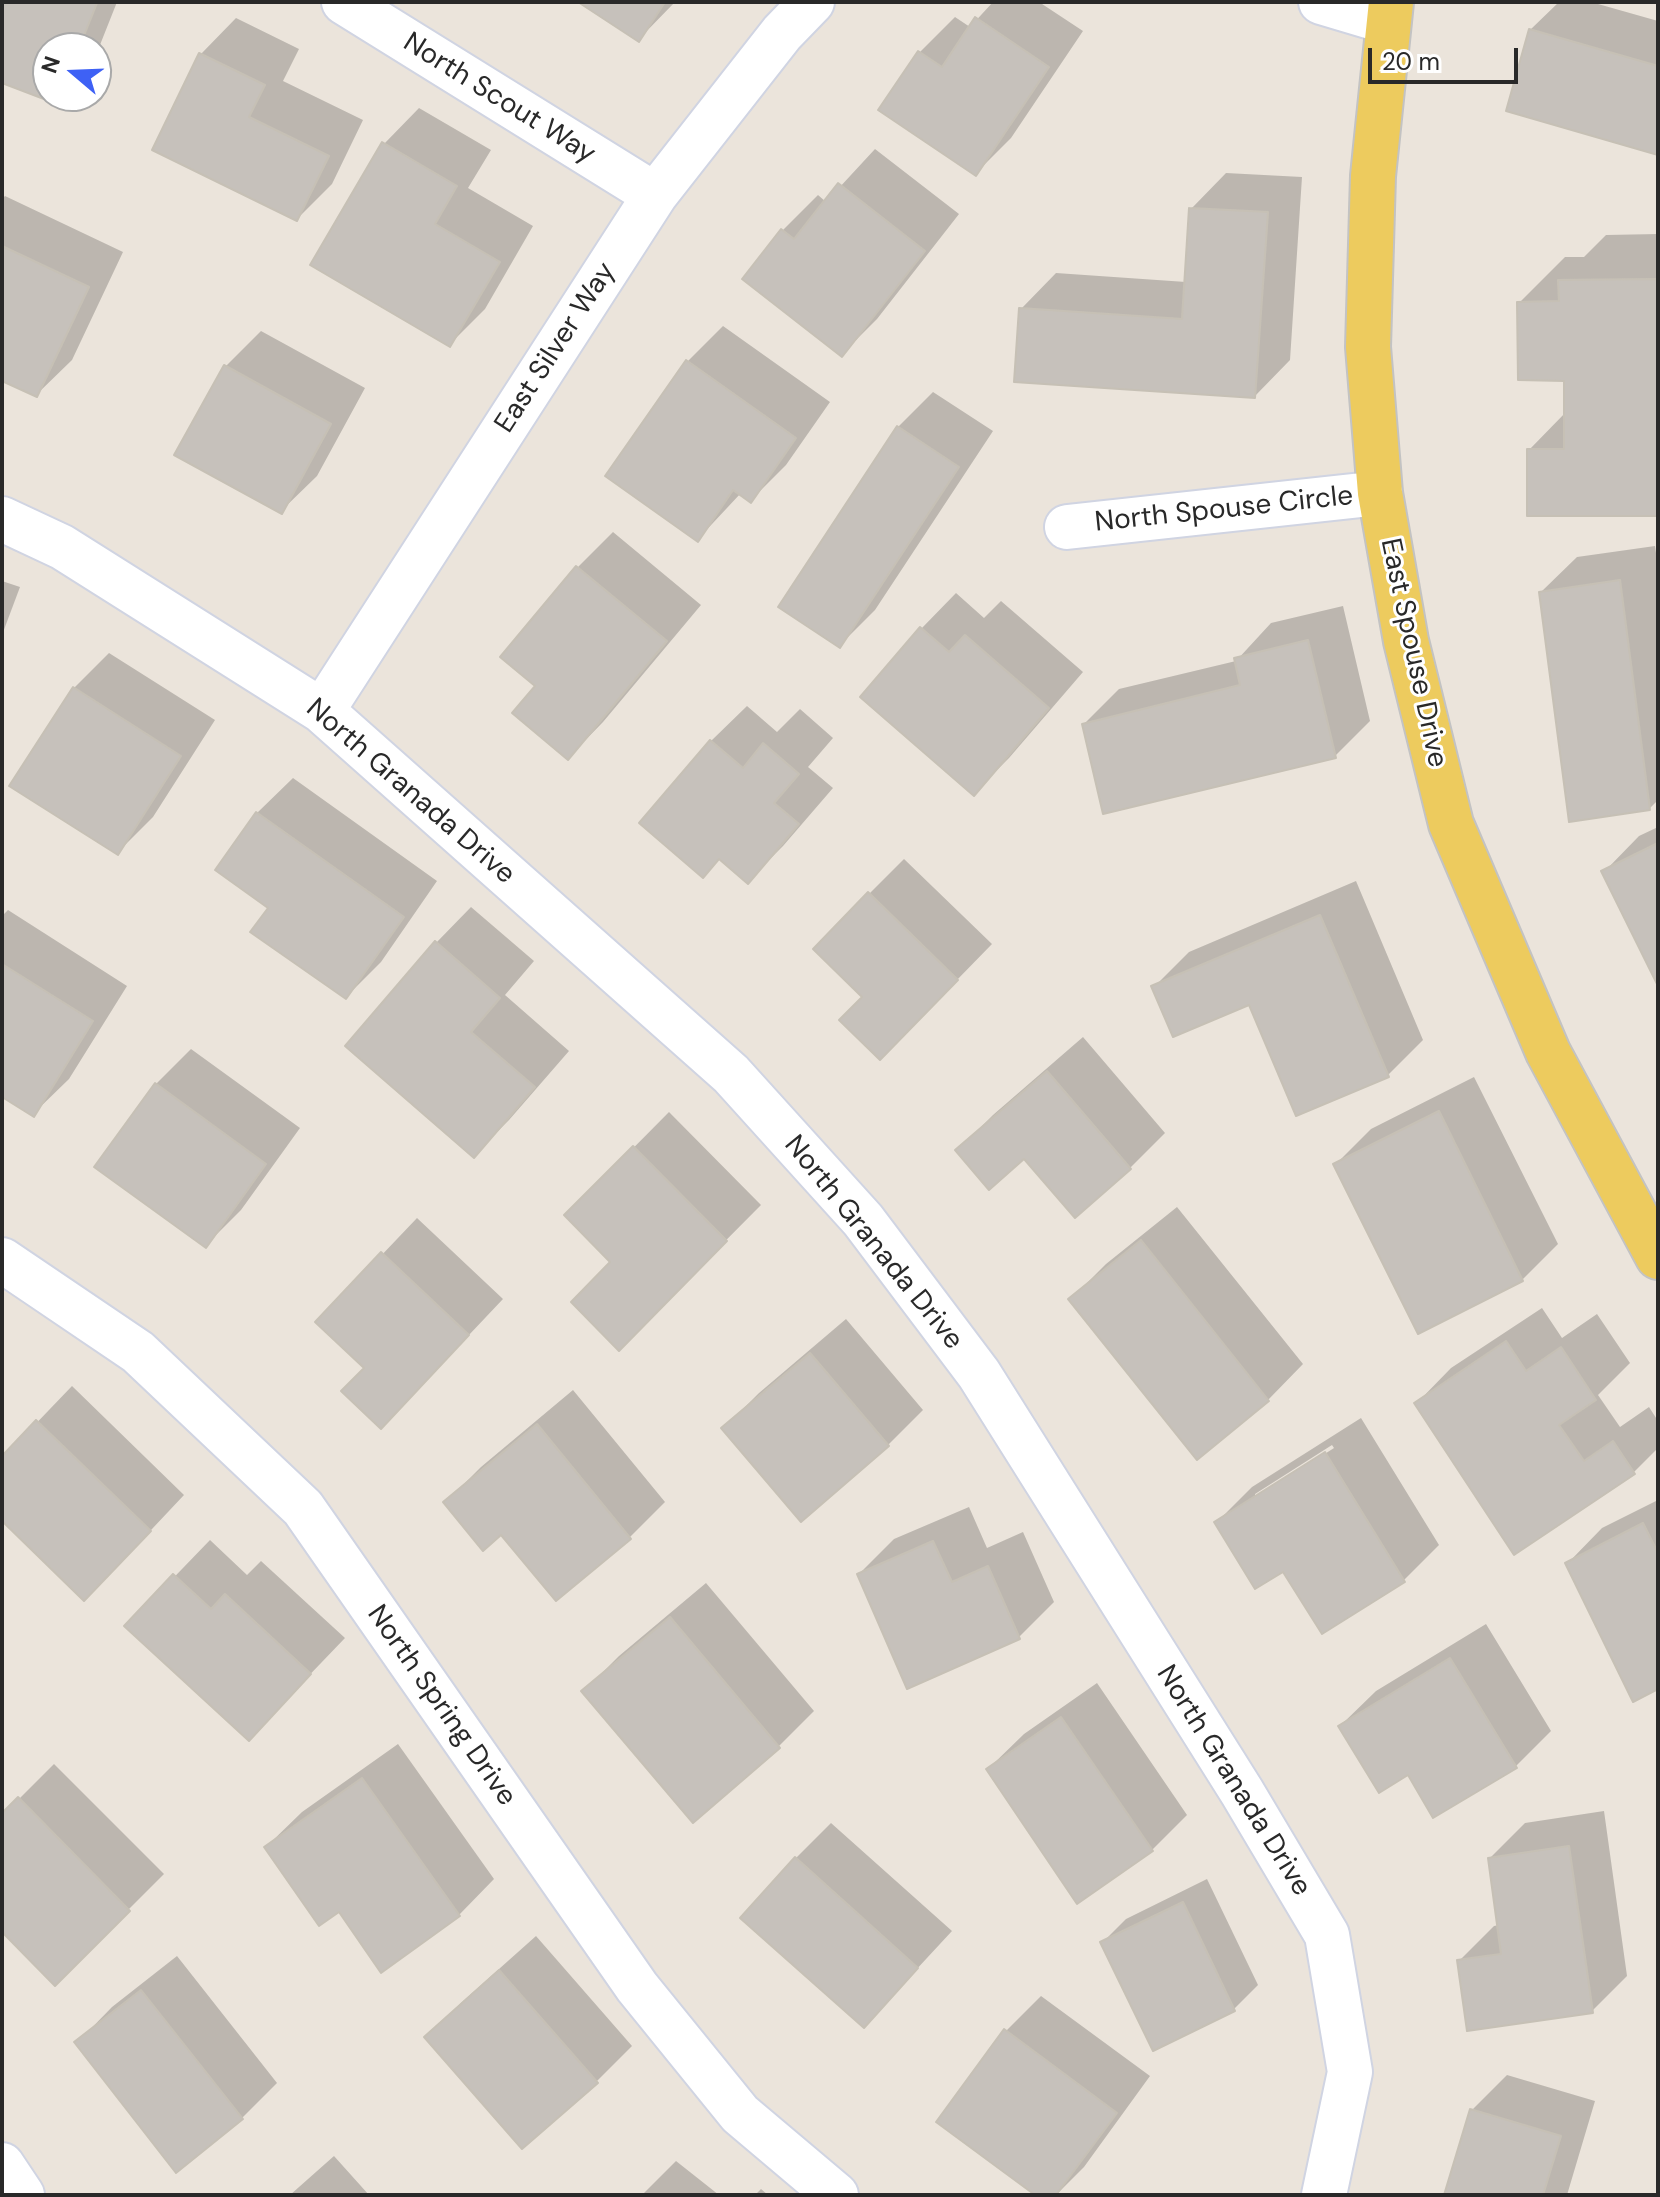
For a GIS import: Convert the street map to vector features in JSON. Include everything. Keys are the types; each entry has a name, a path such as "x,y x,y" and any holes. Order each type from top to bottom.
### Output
{"main road":[{"name":"East Spouse Drive","path":"1389,12 1373,176 1368,347 1380,493 1406,641 1451,824 1548,1052 1658,1257"}],"street":[{"name":"North Scout Way","path":"344,2 655,195"},
{"name":"East Silver Way","path":"322,711 655,195 782,33 812,2"},
{"path":"1321,2 1389,12"},
{"name":"North Spouse Circle","path":"1067,527 1380,493"},
{"name":"North Granada Drive","path":"2,519 62,547 322,711 731,1074 863,1220 979,1374 1242,1792 1327,1935 1350,2072 1324,2195"},
{"name":"North Spring Drive","path":"2,1260 138,1352 303,1508 637,1987 740,2114 836,2195"},
{"path":"2,2165 22,2195"}],"building":[{"path":"2,2 97,3 85,32 32,32 32,94 2,83"},
{"path":"578,2 665,2 639,42"},
{"path":"975,17 1049,67 976,176 878,110 918,51 942,67"},
{"path":"1529,29 1658,66 1658,155 1506,111"},
{"path":"199,53 265,85 249,117 329,156 297,221 152,150"},
{"path":"382,142 457,186 435,224 500,262 450,347 310,265"},
{"path":"838,183 925,251 842,357 742,279 781,229 794,239"},
{"path":"1189,208 1268,212 1255,398 1014,382 1019,308 1182,319"},
{"path":"2,246 89,287 37,397 2,381"},
{"path":"1658,279 1658,516 1527,516 1527,449 1564,449 1564,381 1518,380 1517,302 1559,301 1558,280"},
{"path":"686,360 796,438 751,503 733,490 698,542 605,476"},
{"path":"224,365 331,424 282,514 174,455"},
{"path":"897,426 959,467 840,648 778,607"},
{"path":"576,566 667,641 568,760 512,713 535,686 500,657"},
{"path":"1620,580 1650,810 1569,822 1539,592"},
{"path":"920,627 949,652 965,635 1049,708 974,796 860,697"},
{"path":"1308,640 1336,758 1103,814 1082,724 1240,685 1234,658"},
{"path":"73,687 181,756 118,855 9,786"},
{"path":"710,740 743,768 763,743 799,774 774,803 799,824 748,884 719,859 703,878 639,823"},
{"path":"256,812 404,917 346,999 250,932 268,908 215,870"},
{"path":"1658,843 1658,986 1601,871"},
{"path":"868,892 958,980 880,1060 839,1020 862,997 813,949"},
{"path":"1320,915 1389,1077 1296,1116 1249,1005 1173,1037 1151,986"},
{"path":"435,941 500,998 471,1032 535,1087 474,1158 345,1046"},
{"path":"2,964 93,1021 34,1117 2,1097"},
{"path":"1047,1071 1131,1169 1075,1218 1024,1159 989,1190 955,1150"},
{"path":"155,1083 266,1164 206,1248 94,1167"},
{"path":"1439,1111 1523,1281 1418,1334 1333,1164"},
{"path":"633,1146 727,1241 619,1351 571,1302 610,1262 564,1215"},
{"path":"1141,1240 1269,1401 1197,1460 1068,1299"},
{"path":"381,1252 469,1335 381,1429 341,1391 364,1368 315,1322"},
{"path":"1506,1341 1526,1371 1561,1347 1596,1400 1559,1425 1584,1461 1613,1441 1635,1474 1514,1555 1414,1403"},
{"path":"810,1353 889,1446 801,1522 721,1428"},
{"path":"36,1420 151,1531 84,1601 2,1521 2,1456"},
{"path":"537,1424 631,1539 556,1601 501,1535 483,1551 443,1502"},
{"path":"1325,1452 1405,1582 1322,1634 1283,1572 1255,1589 1214,1522"},
{"path":"1643,1523 1658,1553 1658,1689 1633,1702 1565,1563"},
{"path":"933,1541 952,1582 988,1566 1020,1639 907,1689 857,1574"},
{"path":"173,1574 211,1609 225,1594 311,1674 249,1741 124,1626"},
{"path":"670,1617 780,1748 693,1823 581,1691"},
{"path":"1450,1658 1517,1768 1433,1818 1408,1775 1379,1793 1338,1726"},
{"path":"1061,1717 1153,1851 1077,1904 986,1769"},
{"path":"362,1778 460,1916 381,1973 339,1912 319,1926 264,1847"},
{"path":"18,1797 130,1911 55,1986 2,1932 2,1813"},
{"path":"1569,1846 1593,2013 1467,2031 1457,1960 1501,1954 1488,1858"},
{"path":"795,1857 918,1968 864,2028 740,1918"},
{"path":"1183,1902 1235,2011 1153,2051 1100,1942"},
{"path":"499,1970 598,2083 522,2149 424,2037"},
{"path":"141,1990 243,2119 176,2173 74,2042"},
{"path":"1004,2029 1117,2113 1056,2195 1035,2195 936,2122"},
{"path":"1470,2109 1561,2136 1543,2195 1444,2195"}]}
